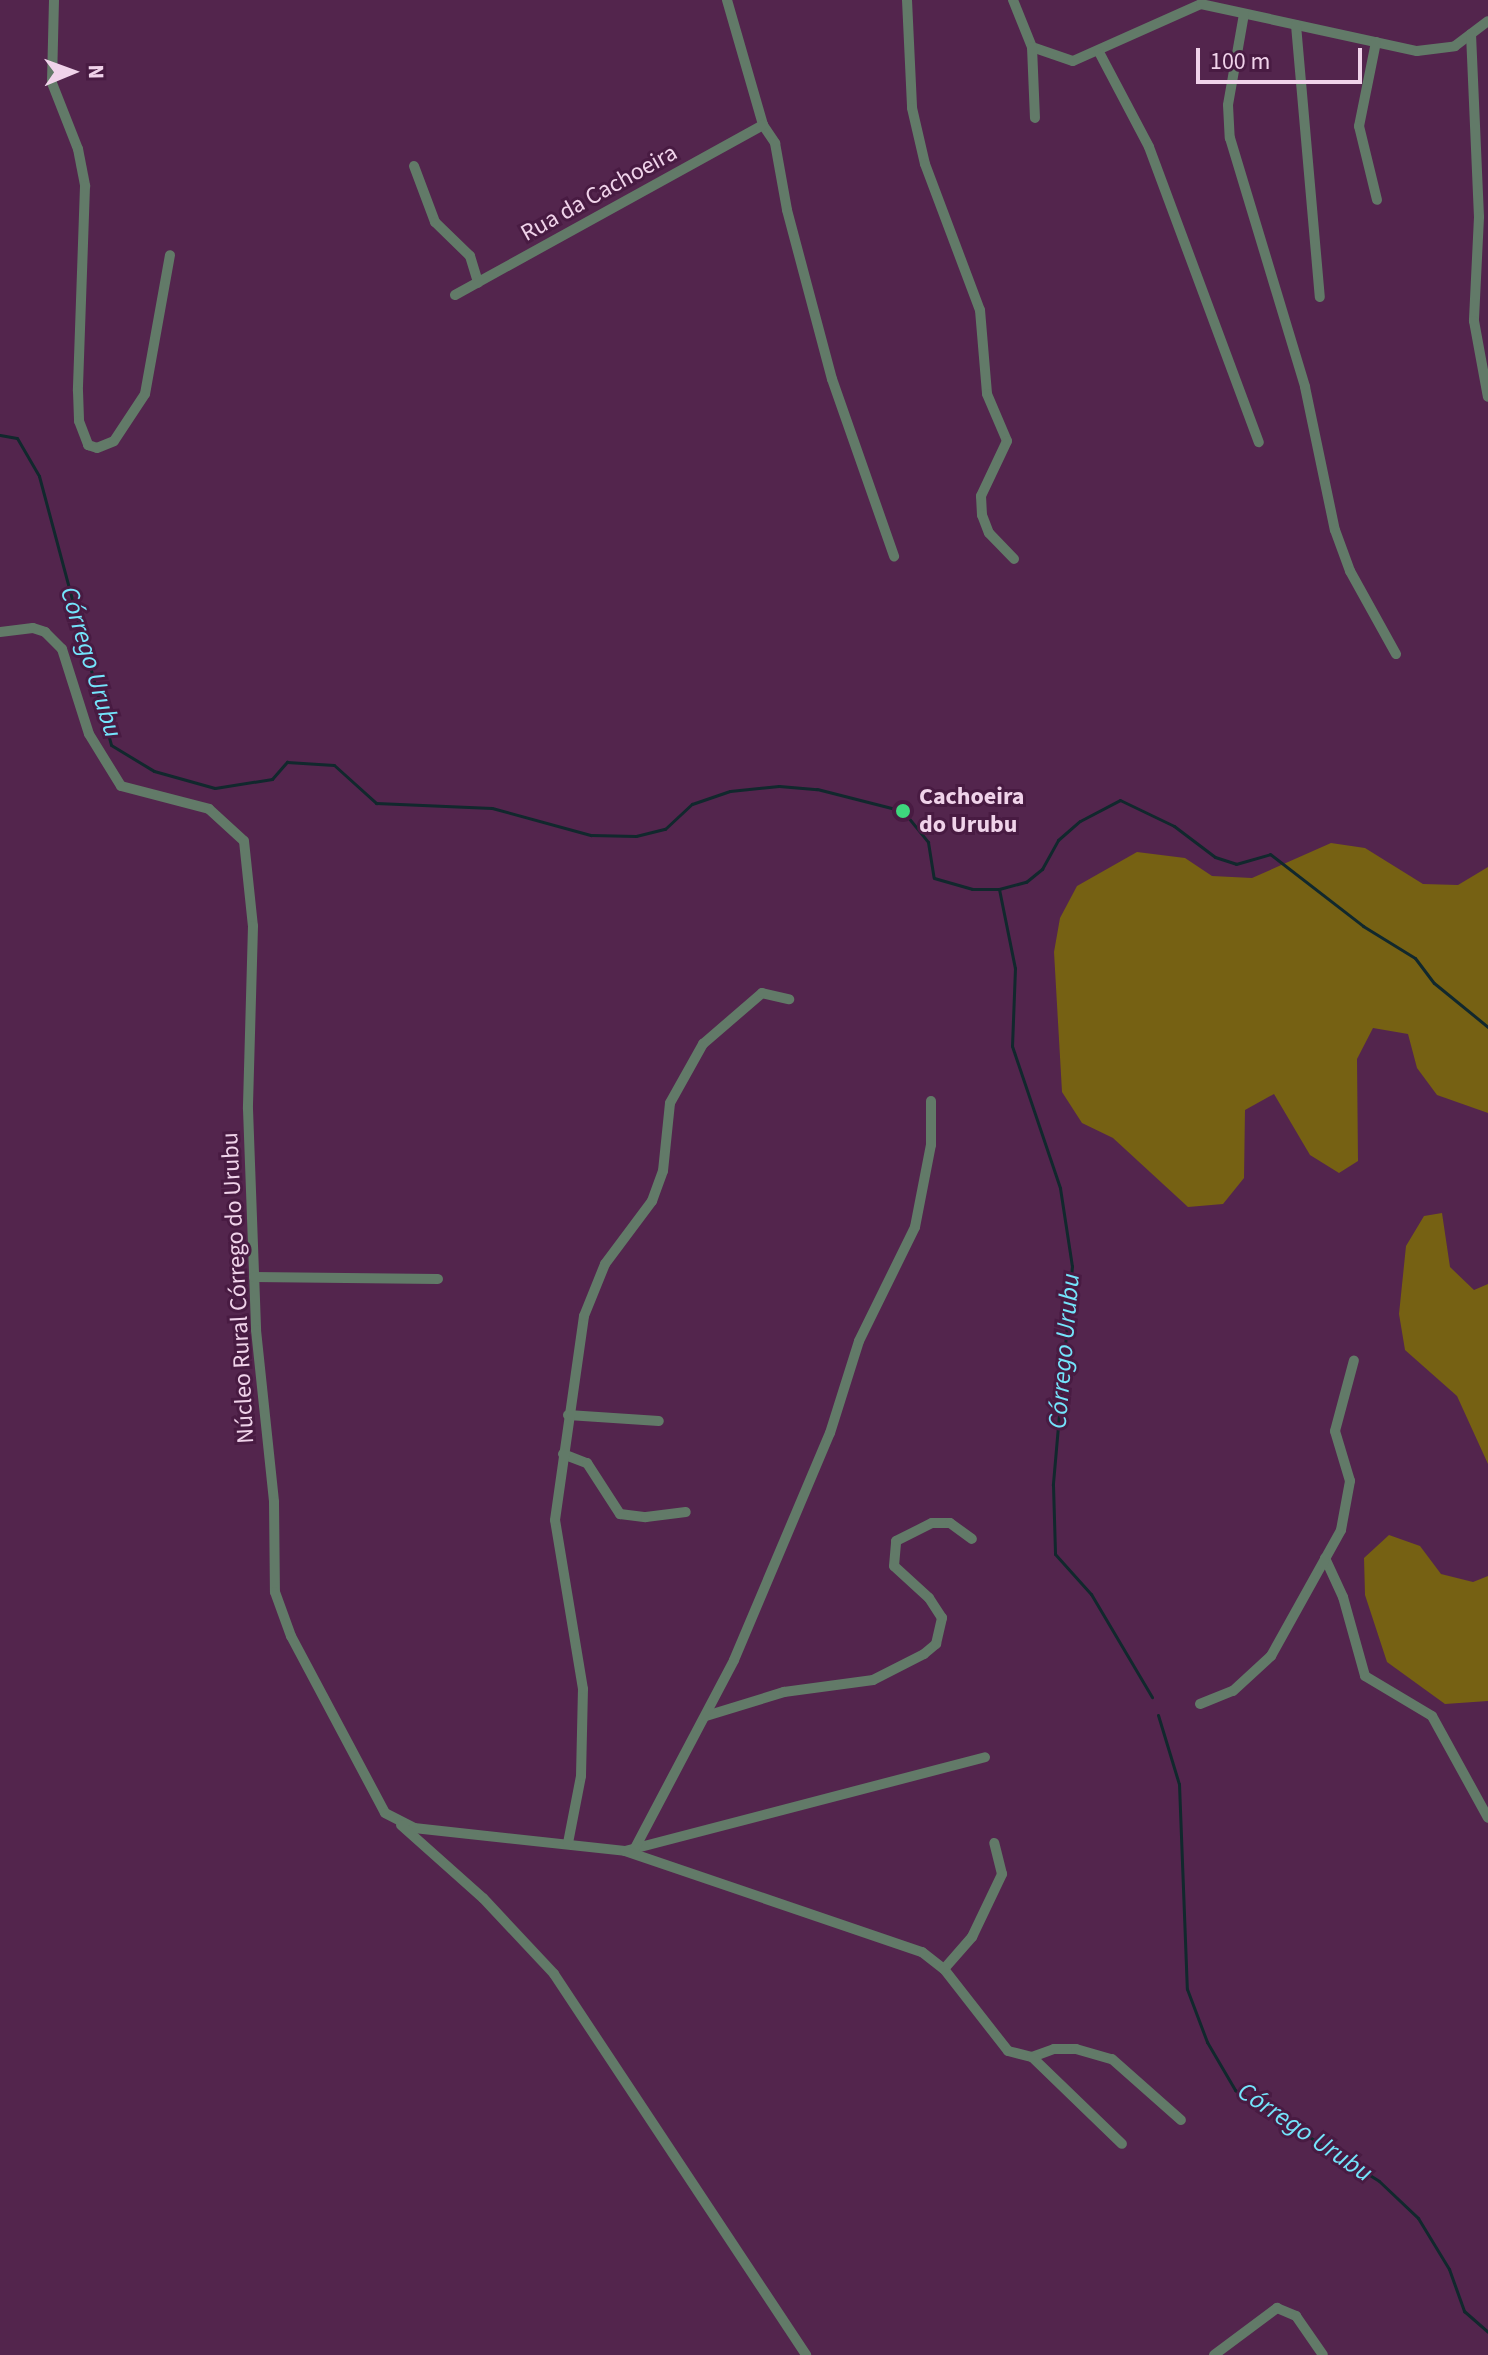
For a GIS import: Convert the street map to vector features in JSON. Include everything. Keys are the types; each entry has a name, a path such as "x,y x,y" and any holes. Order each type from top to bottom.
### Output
{"street":[{"path":"54,0 52,83 78,149 85,186 78,391 79,421 88,445 97,448 114,441 145,394 170,255"},
{"path":"727,0 763,125 775,143 787,210 832,379 894,556"},
{"path":"907,0 912,108 925,164 976,296 987,394 1007,441 981,496 982,515 989,533 1014,559"},
{"path":"1013,0 1032,47 1035,118"},
{"path":"1032,47 1073,61 1099,52 1134,31 1200,2 1244,14 1431,51 1455,46 1487,26"},
{"path":"1244,14 1228,105 1230,138 1305,387 1335,530 1350,571 1396,654"},
{"path":"1296,25 1320,297"},
{"path":"1471,34 1479,190 1474,321 1488,397"},
{"path":"1376,42 1359,126 1377,200"},
{"path":"1099,52 1149,147 1259,442"},
{"name":"Rua da Cachoeira","path":"455,295 763,125"},
{"path":"414,166 435,222 470,256 478,283"},
{"name":"Núcleo Rural Córrego do Urubu","path":"0,632 33,628 45,632 62,649 89,734 121,786 209,809 244,841 252,895 248,1079 254,1277 274,1502 275,1592 291,1636 385,1813 483,1898 554,1974 806,2355"},
{"path":"568,1843 581,1776 583,1689 557,1555 563,1454 590,1294 660,1183 665,1125 680,1079 703,1044 762,993 789,999"},
{"path":"630,1850 706,1716 830,1433 859,1341 915,1227 931,1145 931,1101"},
{"path":"254,1277 438,1279"},
{"path":"1200,1704 1233,1691 1271,1656 1341,1530 1350,1492 1335,1431 1354,1360"},
{"path":"568,1415 659,1421"},
{"path":"563,1454 587,1463 620,1514 646,1517 686,1512"},
{"path":"706,1716 784,1692 873,1680 924,1654 936,1644 942,1618 929,1598 894,1566 896,1541 932,1523 950,1523 972,1539"},
{"path":"1325,1558 1343,1597 1365,1676 1432,1716 1446,1733 1488,1818"},
{"path":"630,1850 985,1757"},
{"path":"400,1824 630,1850 903,1943 944,1969 1008,2051 1032,2057 1122,2144"},
{"path":"944,1969 961,1955 997,1886 1001,1858 994,1843"},
{"path":"1032,2057 1054,2049 1076,2049 1112,2059 1181,2120"},
{"path":"1214,2355 1277,2308 1296,2316 1323,2355"}],"shaded area":[{"path":"1331,843 1365,848 1423,884 1458,885 1488,867 1488,1113 1437,1095 1417,1068 1408,1034 1373,1028 1357,1059 1358,1161 1339,1173 1310,1155 1274,1094 1245,1110 1244,1178 1223,1204 1188,1207 1113,1138 1082,1123 1062,1092 1054,952 1060,918 1077,886 1137,852 1185,858 1212,876 1252,878"},
{"path":"1442,1213 1450,1267 1474,1290 1488,1284 1488,1464 1457,1396 1405,1350 1399,1314 1406,1246 1424,1216"},
{"path":"1389,1535 1420,1546 1441,1574 1473,1582 1488,1576 1488,1701 1445,1704 1387,1662 1365,1595 1364,1558"}],"waterway":[{"name":"Córrego Urubu","path":"0,435 17,438 39,476 111,745 154,771 215,788 272,779 287,762 334,765 376,803 492,808 591,835 636,836 665,829 692,804 730,791 779,786 817,789 903,811 928,842 934,878 972,889 999,889 1026,882 1042,869 1058,840 1080,821 1120,800 1174,826 1215,857 1236,864 1270,854 1363,926 1415,958 1434,983 1488,1027"},
{"name":"Córrego Urubu","path":"999,889 1015,968 1012,1046 1060,1188 1072,1266 1053,1485 1055,1554 1091,1594 1152,1697"},
{"name":"Córrego Urubu","path":"1158,1715 1179,1784 1187,1989 1207,2042 1235,2090 1379,2181 1418,2218 1449,2269 1464,2311 1488,2332"}],"place":[{"name":"Cachoeira do Urubu","path":"903,811"}]}
